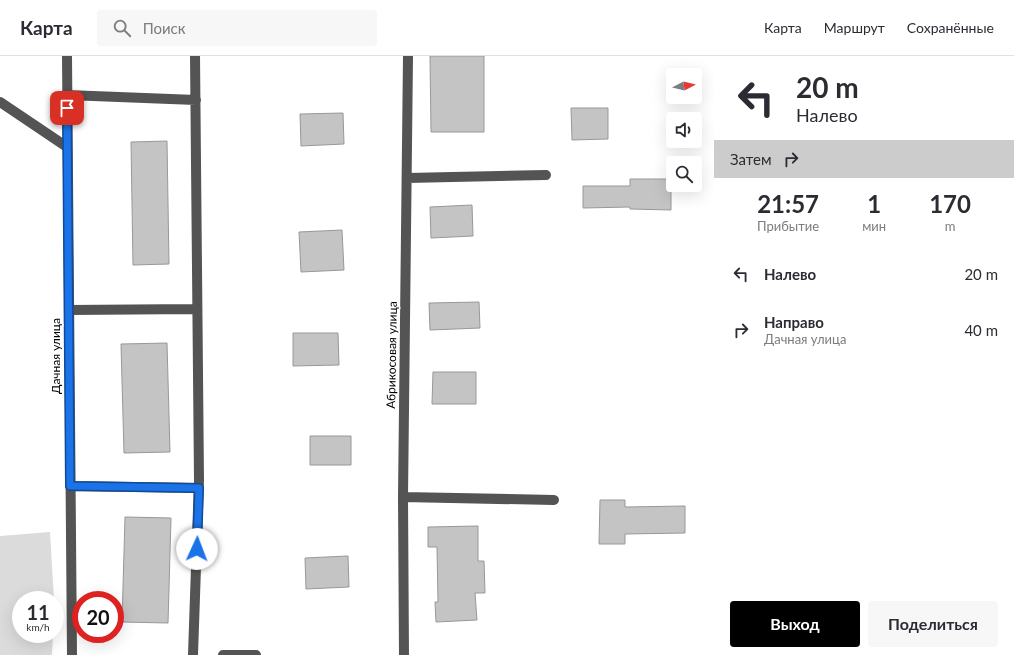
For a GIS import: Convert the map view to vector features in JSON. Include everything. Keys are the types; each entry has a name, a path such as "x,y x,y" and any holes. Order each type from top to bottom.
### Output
{"street":[{"name":"Дачная улица","path":"67,56 72,655"},
{"path":"193,655 199,488 196,56"},
{"name":"Абрикосовая улица","path":"404,655 403,497 408,56"},
{"path":"67,95 196,100"},
{"path":"0,102 67,146"},
{"path":"407,178 546,175"},
{"path":"69,310 197,309"},
{"path":"70,486 199,488"},
{"path":"403,497 554,500"},
{"path":"223,655 256,655"}],"shaded area":[{"path":"50,532 53,591 12,591 12,643 53,643 52,655 0,655 0,536"}],"building":[{"path":"430,56 484,56 484,132 431,132"},
{"path":"571,108 608,108 608,139 572,140"},
{"path":"343,113 344,144 301,146 300,114"},
{"path":"167,141 169,264 133,265 131,142"},
{"path":"630,179 666,179 666,192 671,192 671,210 630,209 630,207 583,208 583,186 630,186"},
{"path":"472,205 473,236 431,238 430,207"},
{"path":"342,230 344,270 301,272 299,232"},
{"path":"479,302 480,328 430,330 429,303"},
{"path":"293,333 338,333 339,365 293,366"},
{"path":"167,343 170,452 124,453 121,344"},
{"path":"433,372 476,372 476,404 432,404"},
{"path":"310,436 351,436 351,465 310,465"},
{"path":"600,500 625,500 625,507 685,506 685,533 625,534 625,544 599,544"},
{"path":"125,517 171,518 168,623 124,622 123,591"},
{"path":"478,526 478,561 484,561 485,593 475,593 477,620 436,622 435,602 438,602 437,547 428,547 428,527"},
{"path":"348,556 349,587 306,589 305,558"}],"route":[{"path":"67,108 70,486 199,488 197,549"}]}
